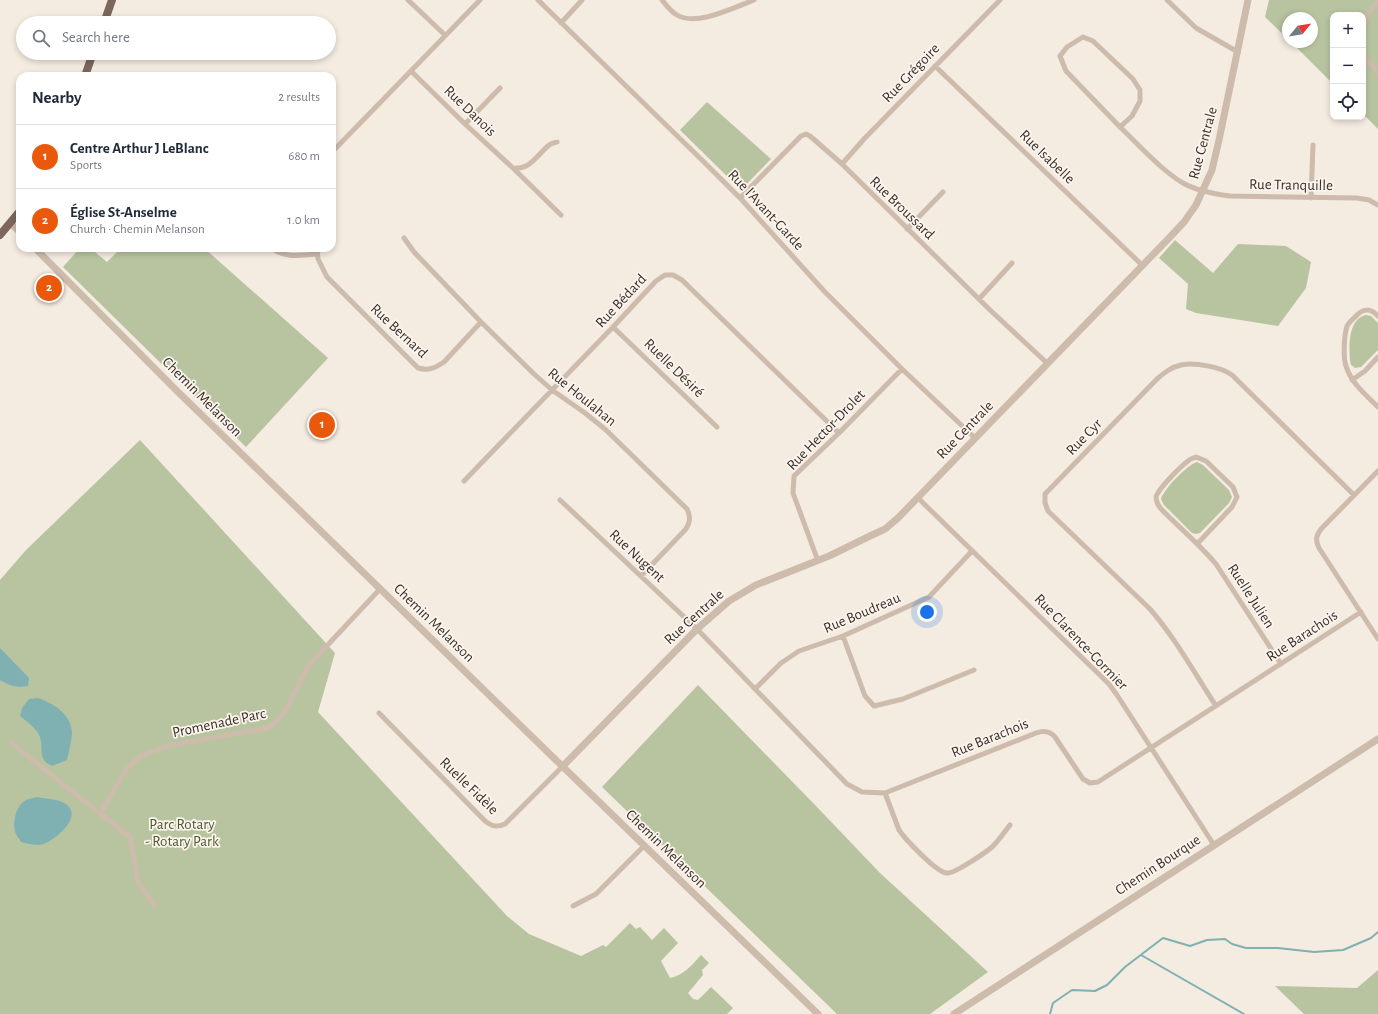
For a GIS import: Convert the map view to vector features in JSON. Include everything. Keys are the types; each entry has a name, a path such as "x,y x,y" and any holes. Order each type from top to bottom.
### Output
{"main road":[{"path":"106,16 112,0"},
{"path":"86,72 91,60"},
{"path":"0,235 16,216"}],"street":[{"path":"408,0 445,35"},
{"path":"336,148 480,0"},
{"name":"Rue l'Avant-Garde","path":"538,0 740,198 824,292 975,438"},
{"path":"561,22 582,0"},
{"path":"662,0 678,16 693,19 708,17 751,1"},
{"name":"Rue Grégoire","path":"842,164 864,139 1000,0"},
{"path":"1167,0 1196,28 1238,52"},
{"name":"Rue Centrale","path":"562,767 697,629 729,601 749,589 818,561 885,529 918,498 1184,222 1196,205 1214,163 1248,0"},
{"path":"1366,18 1378,2"},
{"name":"Rue Tranquille","path":"1120,127 1132,116 1140,101 1140,90 1133,80 1093,40 1083,38 1067,47 1060,56 1066,71 1120,127 1183,183 1203,191 1230,196 1362,199 1369,200 1378,205"},
{"path":"1366,56 1378,72"},
{"name":"Rue Isabelle","path":"935,66 1143,266"},
{"name":"Rue Danois","path":"411,71 561,215"},
{"path":"465,124 500,88"},
{"name":"Rue Broussard","path":"740,198 803,135 813,137 1048,364"},
{"path":"513,168 521,169 528,166 548,146 557,142"},
{"path":"1311,198 1313,145"},
{"path":"907,229 943,192"},
{"path":"10,223 16,228"},
{"name":"Rue Houlahan","path":"404,238 414,252 481,322 552,390 606,430 687,509 690,515 690,520 686,530 641,576"},
{"name":"Chemin Melanson","path":"39,252 179,393 562,767 818,1014"},
{"path":"278,252 285,255 317,254"},
{"name":"Rue Bernard","path":"317,254 324,272 334,285 418,368 430,370 444,362 481,322"},
{"path":"979,299 1012,263"},
{"name":"Rue Bédard","path":"464,481 613,327 656,280 665,275 673,275 682,280 839,433"},
{"path":"1378,316 1370,310 1364,310 1358,313 1350,321 1347,327 1345,361 1348,373 1352,380 1378,407"},
{"name":"Ruelle Désiré","path":"613,327 717,427"},
{"path":"1352,380 1365,371 1378,357"},
{"name":"Rue Cyr","path":"1216,706 1163,624 1150,609 1048,511 1044,503 1045,494 1157,379 1170,369 1187,364 1217,368 1232,375 1354,495"},
{"name":"Rue Hector-Drolet","path":"818,561 793,493 794,476 902,369"},
{"name":"Ruelle Julien","path":"1196,544 1232,507 1236,502 1237,497 1234,489 1206,461 1196,458 1188,461 1161,489 1156,500 1159,508 1196,544 1212,559 1224,575 1281,664"},
{"path":"1378,471 1322,528 1316,539 1319,548 1378,639"},
{"name":"Rue Clarence-Cormier","path":"918,498 1109,684 1214,845"},
{"name":"Rue Nugent","path":"560,500 697,629"},
{"name":"Rue Boudreau","path":"755,689 781,663 799,652 843,636 929,597 972,551"},
{"name":"Promenade Parc","path":"100,814 127,768 142,755 178,744 268,728 276,722 286,710 309,665 380,589"},
{"name":"Rue Barachois","path":"697,629 847,784 862,792 885,793 1042,731 1049,732 1054,735 1083,779 1090,783 1101,781 1361,612"},
{"path":"843,636 864,696 874,706 903,699 974,670"},
{"name":"Ruelle Fidèle","path":"379,713 485,821 494,826 499,827 505,824 562,767"},
{"name":"Chemin Bourque","path":"954,1014 1378,738"},
{"path":"12,742 21,751 130,837 138,882 154,905"},
{"path":"885,793 902,835 939,871 945,874 952,873 993,847 1010,825"},
{"path":"573,906 596,894 644,846"}],"green space":[{"path":"1269,0 1378,0 1378,129 1366,117 1366,12 1330,12 1330,81 1297,48 1318,48 1318,12 1282,12 1282,33 1265,17"},
{"path":"707,102 771,159 741,190 680,130"},
{"path":"1175,240 1213,273 1238,244 1286,246 1311,262 1306,288 1278,326 1196,313 1186,309 1188,284 1159,258"},
{"path":"76,252 95,252 107,262 117,252 209,252 328,358 246,447 63,267"},
{"path":"1366,315 1371,316 1378,323 1378,350 1361,367 1355,368 1351,365 1350,360 1351,334 1356,322"},
{"name":"Parc Rotary - Rotary Park","path":"140,440 335,653 318,712 507,916 529,934 581,956 603,945 606,947 630,923 636,929 640,927 652,940 664,928 678,943 661,961 670,978 679,975 691,966 701,955 709,963 702,970 703,975 688,993 693,999 698,1000 711,987 733,1008 727,1014 0,1014 0,580 26,550"},
{"path":"1197,462 1203,465 1229,490 1232,497 1229,503 1200,533 1196,534 1192,533 1164,505 1161,499 1176,478 1188,467"},
{"path":"698,685 880,873 988,972 930,1014 837,1014 602,787"},
{"path":"1378,970 1378,1014 1304,1014 1275,986 1357,988"}],"water":[{"path":"0,648 29,678 28,686 14,686 0,680"},
{"path":"38,698 50,703 60,710 65,715 71,726 72,738 67,760 52,766 44,760 39,734 32,725 20,716 22,708 29,699"},
{"path":"37,797 57,800 64,803 71,810 72,816 60,834 48,842 40,845 21,842 16,834 14,822 16,814 22,803"}],"waterway":[{"path":"1050,1014 1053,1003 1072,990 1095,991 1107,985 1125,967 1163,938 1190,946 1207,940 1225,939 1232,944 1246,948 1278,948 1314,952 1343,950 1371,938 1378,932"},
{"path":"1141,955 1244,1014"}],"place":[{"name":"Église St-Anselme","path":"49,288"},
{"name":"Centre Arthur J LeBlanc","path":"322,425"}]}
